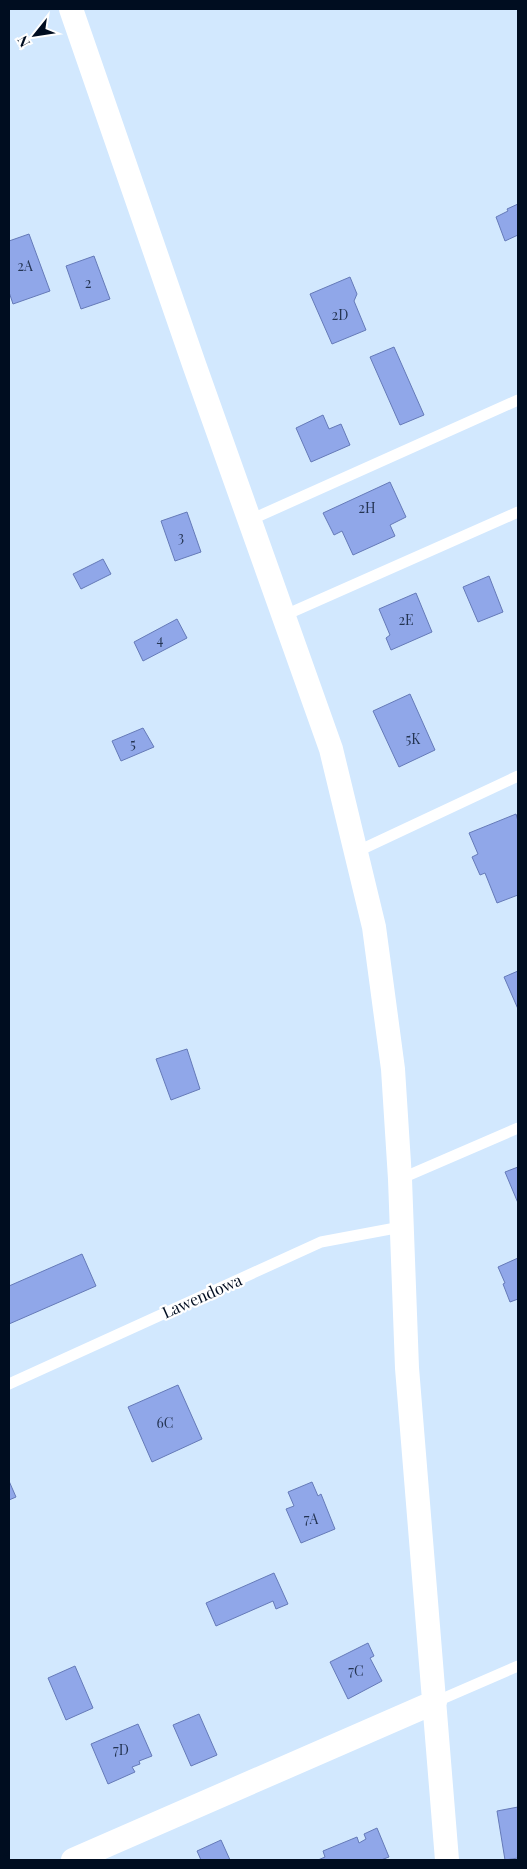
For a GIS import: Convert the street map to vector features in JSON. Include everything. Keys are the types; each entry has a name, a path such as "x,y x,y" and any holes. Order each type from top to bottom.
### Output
{"street":[{"path":"71,9 331,749 374,927 393,1069 400,1179 407,1368 447,1860"},
{"path":"73,1860 435,1702"}],"lane":[{"path":"250,520 518,400"},
{"path":"283,616 518,512"},
{"path":"356,852 518,776"},
{"path":"400,1179 518,1128"},
{"name":"Lawendowa","path":"9,1384 321,1242 401,1227"},
{"path":"435,1702 518,1666"}],"building":[{"path":"518,204 518,235 505,241 496,217"},
{"path":"29,234 50,291 13,304 9,292 9,241"},
{"path":"94,256 110,299 81,309 66,266"},
{"path":"350,277 357,294 354,301 366,330 332,344 310,294"},
{"path":"394,347 424,415 400,425 370,357"},
{"path":"323,415 329,429 341,424 350,445 311,462 296,428"},
{"path":"390,482 406,517 390,525 395,536 353,555 342,531 334,535 323,513"},
{"path":"187,512 201,552 175,561 161,521"},
{"path":"103,559 111,574 81,589 73,574"},
{"path":"489,576 503,612 478,622 463,587"},
{"path":"416,593 432,632 391,650 386,638 390,635 379,609"},
{"path":"177,619 187,638 143,661 134,642"},
{"path":"410,694 435,750 399,767 373,711"},
{"path":"143,728 154,747 121,761 112,741"},
{"path":"516,814 518,821 518,895 497,903 485,873 480,875 472,857 478,854 469,833"},
{"path":"518,971 518,1009 504,977"},
{"path":"187,1049 200,1089 171,1100 156,1059"},
{"path":"518,1167 518,1203 505,1172"},
{"path":"82,1254 96,1286 9,1324 9,1286"},
{"path":"518,1258 518,1299 510,1302 498,1267"},
{"path":"178,1385 202,1439 152,1462 128,1407"},
{"path":"9,1481 16,1497 9,1500"},
{"path":"312,1482 318,1496 321,1494 335,1529 301,1543 286,1509 294,1506 288,1492"},
{"path":"274,1573 288,1604 276,1609 273,1601 216,1626 206,1603"},
{"path":"368,1643 374,1656 370,1658 382,1681 348,1699 330,1662"},
{"path":"75,1666 93,1708 66,1720 48,1678"},
{"path":"199,1714 217,1755 191,1766 173,1725"},
{"path":"138,1724 152,1756 139,1761 140,1764 132,1767 135,1772 108,1784 91,1744"},
{"path":"518,1807 518,1858 505,1860 497,1811"},
{"path":"377,1828 389,1857 381,1860 318,1860 325,1857 323,1851 357,1837 359,1843 366,1839 364,1834"},
{"path":"221,1840 230,1860 201,1860 197,1851"}]}
